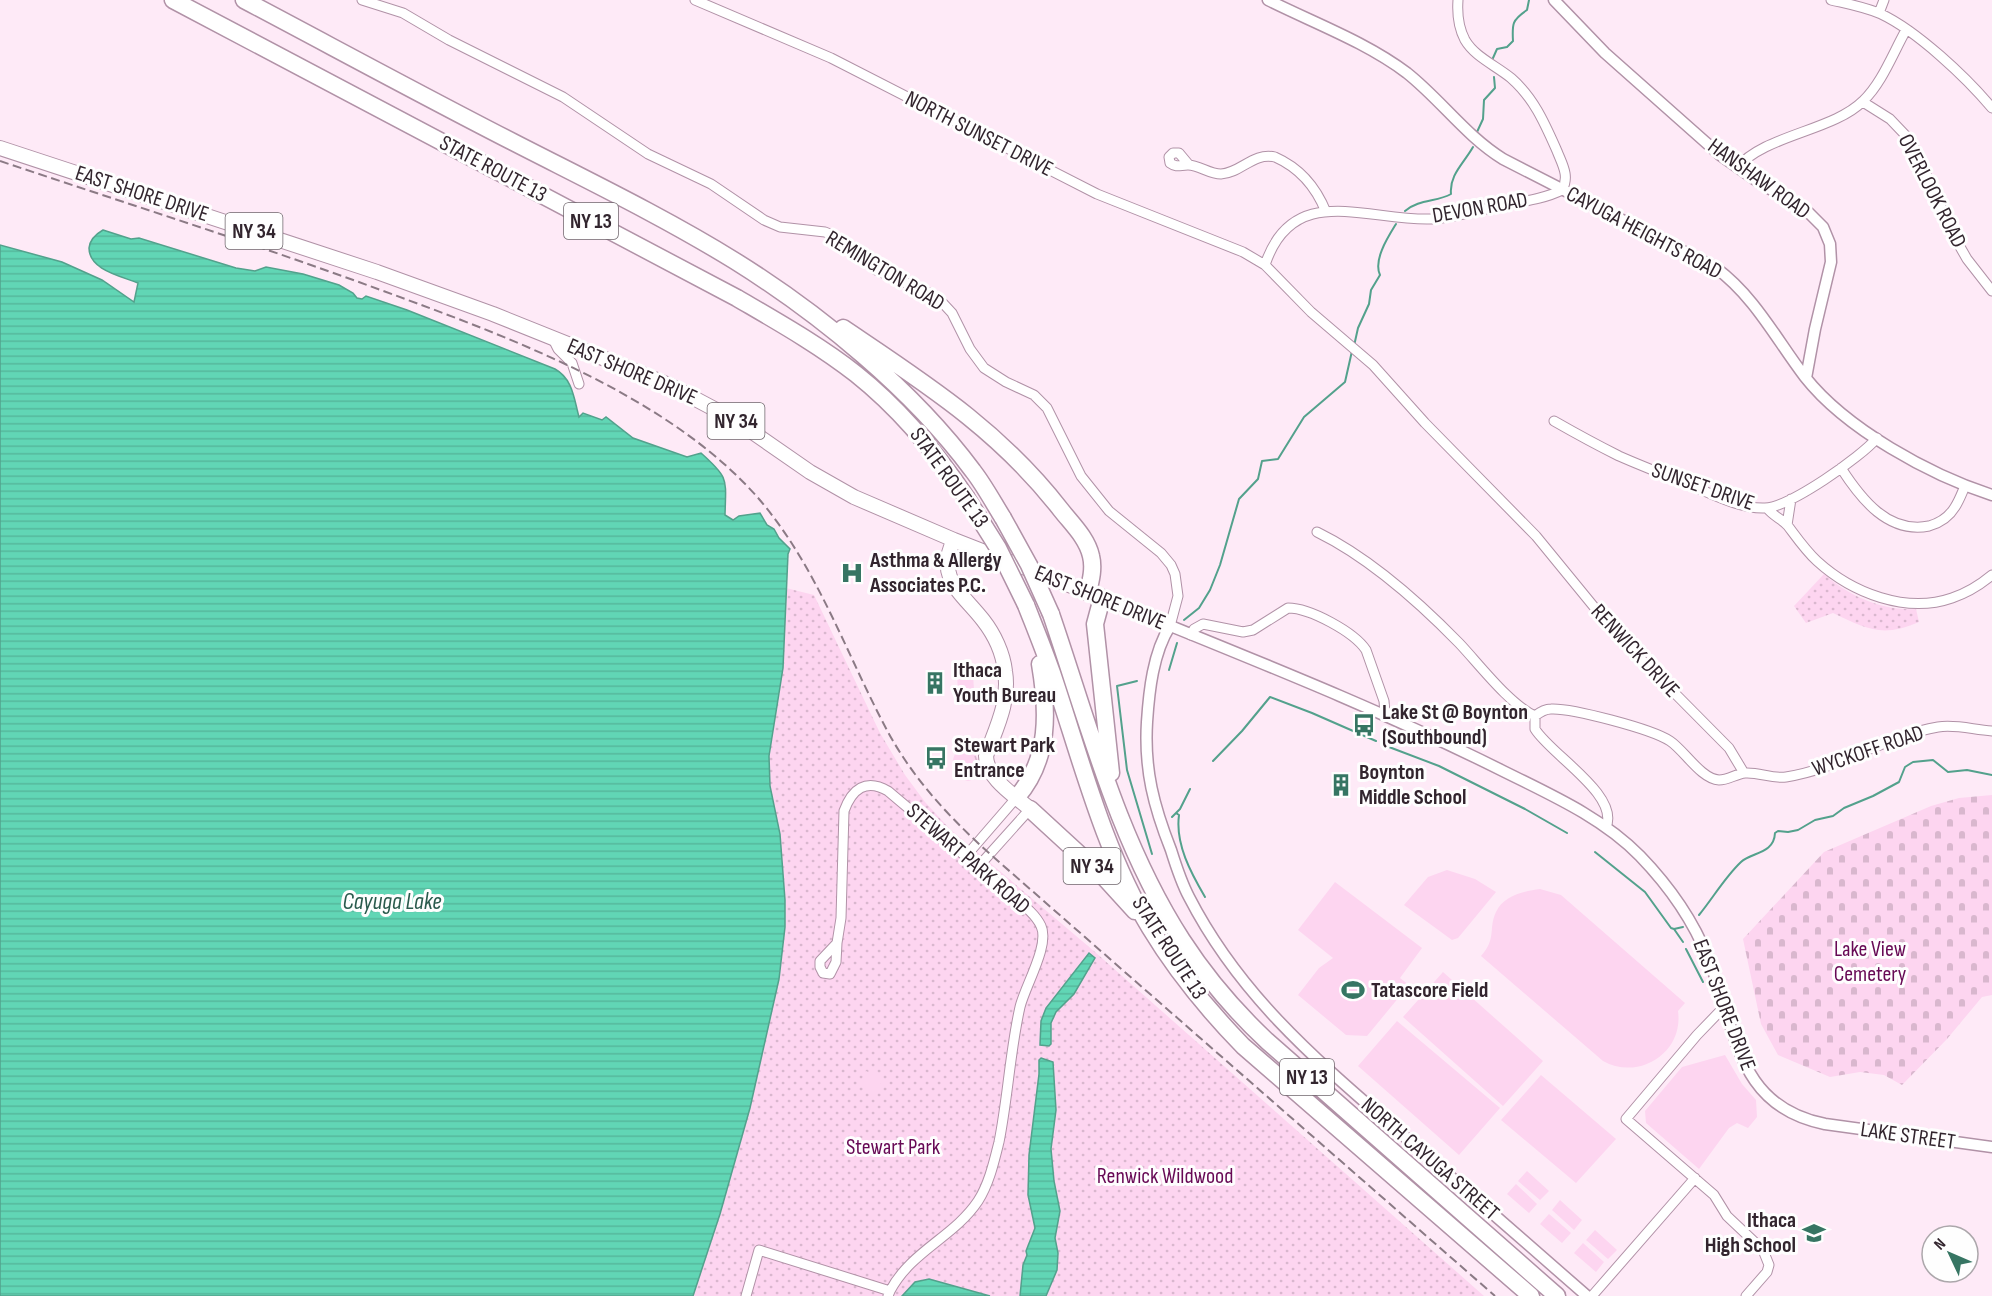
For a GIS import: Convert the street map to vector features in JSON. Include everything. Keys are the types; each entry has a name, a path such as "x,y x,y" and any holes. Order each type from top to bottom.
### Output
{"highway":[{"name":"STATE ROUTE 13","path":"173,0 727,292 793,330 848,368 885,399 926,442 966,496 998,548 1026,605 1051,671 1107,838 1149,927 1188,983 1243,1046 1531,1296"},
{"name":"STATE ROUTE 13","path":"244,0 655,215 735,261 776,288 904,392 973,471 1029,565 1051,614 1117,809 1136,855 1168,918 1194,958 1252,1027 1296,1068 1557,1296"},
{"path":"776,288 812,308 947,399 1005,447 1048,494 1087,544 1092,564 1095,595 1101,695 1117,809"},
{"path":"1017,797 1034,772 1046,729 1044,691 1033,625"},
{"name":"NY 34","path":"1030,809 1104,878 1149,927"}],"main road":[{"name":"EAST SHORE DRIVE","path":"0,148 377,272 552,337 653,378 735,420 835,488 954,540 1095,595"},
{"name":"NY 34","path":"954,540 947,561 949,575 964,599 990,629 1005,671 1005,704 986,756 988,769 1030,809"}],"street":[{"name":"REMINGTON ROAD","path":"362,0 403,13 449,40 563,97 648,154 695,176 764,220 780,227 825,232 835,237 876,270 939,299 952,313 970,349 984,368 1034,395 1047,408 1075,465 1098,499 1125,526 1161,553 1171,565 1175,574 1178,596 1170,626"},
{"name":"NORTH SUNSET DRIVE","path":"695,0 831,58 1097,194 1243,252 1265,265"},
{"name":"CAYUGA HEIGHTS ROAD","path":"1268,0 1389,62 1415,80 1489,151 1698,258 1729,278 1751,300 1806,378 1827,401 1877,438 1919,464 1965,486 1992,495"},
{"path":"1458,0 1458,24 1466,41 1478,55 1512,79 1538,110 1565,171 1566,182 1562,190"},
{"name":"HANSHAW ROAD","path":"1554,0 1605,53 1737,168 1807,211 1823,227 1830,244 1829,273 1806,378"},
{"path":"1831,0 1879,13 1906,30 1956,70 1992,108"},
{"path":"1879,13 1884,0"},
{"path":"1737,168 1750,154 1848,112 1863,102 1873,90 1906,30"},
{"name":"OVERLOOK ROAD","path":"1863,102 1890,118 1911,141 1967,259 1992,291"},
{"path":"1189,165 1223,174 1256,158 1275,157 1303,174 1316,191 1326,212"},
{"name":"DEVON ROAD","path":"1265,265 1272,246 1284,229 1297,220 1326,212 1365,212 1416,219 1435,219 1542,197 1562,190"},
{"name":"RENWICK DRIVE","path":"1265,265 1311,312 1363,356 1536,536 1617,635 1729,748 1744,773 1719,780 1707,776 1677,746 1653,732 1552,708 1535,716"},
{"path":"552,337 558,349 572,363 579,384"},
{"name":"SUNSET DRIVE","path":"1554,421 1618,456 1736,502 1767,508 1791,499 1841,468 1865,451 1877,438"},
{"path":"1841,468 1870,507 1906,527 1935,525 1947,518 1955,508 1965,486"},
{"path":"1787,525 1791,499"},
{"path":"1767,508 1772,515 1787,525 1809,554 1831,573 1855,588 1883,598 1919,603 1946,600 1969,591 1992,575"},
{"path":"1317,532 1351,550 1384,575 1453,637 1517,704 1535,716 1534,723 1538,735 1585,779 1606,805 1609,820 1606,827"},
{"name":"EAST SHORE DRIVE","path":"1095,595 1385,714 1538,788 1606,827 1639,855 1677,901 1708,957 1746,1069 1762,1091 1777,1105 1794,1115 1825,1124"},
{"path":"1191,635 1194,629 1203,624 1243,632 1253,630 1288,608 1306,611 1349,633 1361,643 1366,650 1384,700 1385,714"},
{"name":"NORTH CAYUGA STREET","path":"1170,626 1164,636 1153,676 1148,709 1147,759 1156,813 1188,896 1210,932 1252,992 1310,1054 1590,1296"},
{"name":"WYCKOFF ROAD","path":"1744,773 1773,777 1802,773 1937,727 1957,726 1992,731"},
{"name":"STEWART PARK ROAD","path":"746,1296 759,1250 889,1293 898,1276 910,1263 969,1212 987,1185 996,1155 1005,1111 1020,1005 1043,939 1042,928 1035,916 888,791 875,785 856,791 849,799 844,811 841,918 837,943"},
{"path":"966,856 1017,797"},
{"path":"978,867 1030,809"},
{"path":"1725,1006 1697,1035 1626,1119 1714,1195 1727,1216 1763,1251 1769,1265 1767,1272 1746,1296"},
{"name":"LAKE STREET","path":"1825,1124 1992,1147"},
{"path":"1590,1296 1695,1178"}],"green space":[{"path":"1824,574 1844,589 1879,605 1916,609 1919,622 1895,630 1875,630 1833,613 1806,623 1794,606"},
{"name":"Stewart Park","path":"786,588 814,595 880,733 905,775 925,802 949,828 1095,952 1484,1296 693,1296 720,1214 750,1108 779,979 785,927 785,900 780,834 770,786 769,756 783,668"},
{"path":"973,674 974,690 958,691 957,675"},
{"path":"967,748 976,755 979,765 977,775 968,781 958,778 953,764 957,752"},
{"name":"Lake View Cemetery","path":"1992,795 1992,995 1982,997 1947,1039 1902,1085 1884,1075 1860,1072 1830,1077 1778,1055 1761,1024 1743,939 1824,852 1931,806 1959,798"},
{"path":"1447,870 1475,879 1496,892 1458,938 1452,940 1404,905 1428,877"},
{"path":"1335,882 1422,948 1400,978 1409,985 1367,1036 1346,1035 1298,995 1319,968 1333,958 1298,930"},
{"path":"1540,889 1561,895 1685,1003 1678,1011 1678,1026 1674,1039 1666,1051 1656,1059 1630,1068 1603,1061 1481,956 1491,939 1494,918 1499,906 1515,895"},
{"path":"1443,972 1543,1061 1503,1106 1403,1017"},
{"path":"1397,1021 1500,1108 1459,1155 1358,1066"},
{"path":"1725,1055 1742,1084 1756,1100 1757,1117 1748,1128 1737,1123 1729,1128 1699,1169 1646,1123 1645,1111 1682,1067"},
{"path":"866,1071 883,1079 876,1093 859,1085"},
{"path":"1541,1075 1616,1139 1576,1183 1501,1120"},
{"path":"1527,1171 1549,1191 1540,1200 1518,1181"},
{"path":"1516,1184 1537,1204 1529,1213 1507,1194"},
{"path":"1560,1200 1582,1220 1574,1230 1552,1210"},
{"path":"1549,1214 1571,1233 1562,1243 1540,1224"},
{"path":"1595,1230 1617,1250 1608,1259 1586,1240"},
{"path":"1583,1243 1604,1262 1596,1272 1574,1253"}],"water":[{"name":"Cayuga Lake","path":"103,230 131,239 139,238 236,268 255,271 266,267 303,274 339,285 357,298 362,299 366,296 407,310 555,369 566,378 569,384 579,417 583,413 602,420 606,417 633,438 687,457 701,453 717,468 724,480 725,515 733,520 739,516 760,513 767,525 774,529 790,549 783,668 769,756 770,786 780,834 785,900 785,927 779,979 750,1108 720,1214 693,1296 0,1296 0,245 62,262 102,280 134,302 138,283 107,271 94,262 90,256 91,242"},
{"path":"1089,953 1095,958 1074,994 1056,1012 1051,1023 1051,1044 1049,1046 1040,1045 1041,1021 1046,1008"},
{"path":"1041,1058 1053,1062 1056,1110 1051,1149 1060,1211 1055,1238 1058,1253 1057,1270 1046,1296 1020,1296 1026,1251 1035,1228 1028,1195 1029,1155"},
{"path":"929,1279 990,1296 902,1296 915,1282"}],"waterway":[{"path":"1493,58 1497,49 1507,47 1513,41 1514,23 1527,10 1529,0"},
{"path":"1477,132 1483,119 1484,100 1495,88 1494,77"},
{"path":"1405,211 1416,204 1451,194 1452,181 1473,147"},
{"path":"1354,346 1358,328 1369,304 1371,290 1380,275 1378,269 1380,256 1396,224"},
{"path":"1184,620 1199,608 1210,590 1220,565 1239,499 1258,479 1262,461 1278,459 1304,417 1345,382 1352,351"},
{"path":"1169,670 1177,643"},
{"path":"1137,681 1117,686 1127,770 1152,854"},
{"path":"1213,761 1270,697 1376,741"},
{"path":"1389,747 1439,766 1567,833"},
{"path":"1699,915 1735,868 1746,859 1767,849 1774,840 1775,833 1798,830 1815,820 1833,816 1844,808 1873,796 1899,782 1905,767 1913,762 1933,760 1948,772 1967,770 1992,775"},
{"path":"1172,817 1180,809 1190,789"},
{"path":"1176,813 1179,815 1179,837 1185,858 1205,897"},
{"path":"1595,852 1645,892 1671,928 1683,927"},
{"path":"1674,929 1683,942"},
{"path":"1686,949 1703,982"}],"railway":[{"path":"0,161 276,253 470,324 577,370 629,397 677,427 721,461 759,499 780,526 815,582 898,750 947,812 990,854 1495,1296"}],"place":[{"name":"Asthma & Allergy Associates P.C.","path":"852,573"},
{"name":"Ithaca Youth Bureau","path":"935,683"},
{"name":"Lake St @ Boynton (Southbound)","path":"1364,725"},
{"name":"Stewart Park Entrance","path":"936,758"},
{"name":"Boynton Middle School","path":"1341,785"},
{"name":"Tatascore Field","path":"1353,990"},
{"name":"Ithaca High School","path":"1814,1233"}],"park label":[{"name":"Renwick Wildwood","path":"1165,1176"}]}
